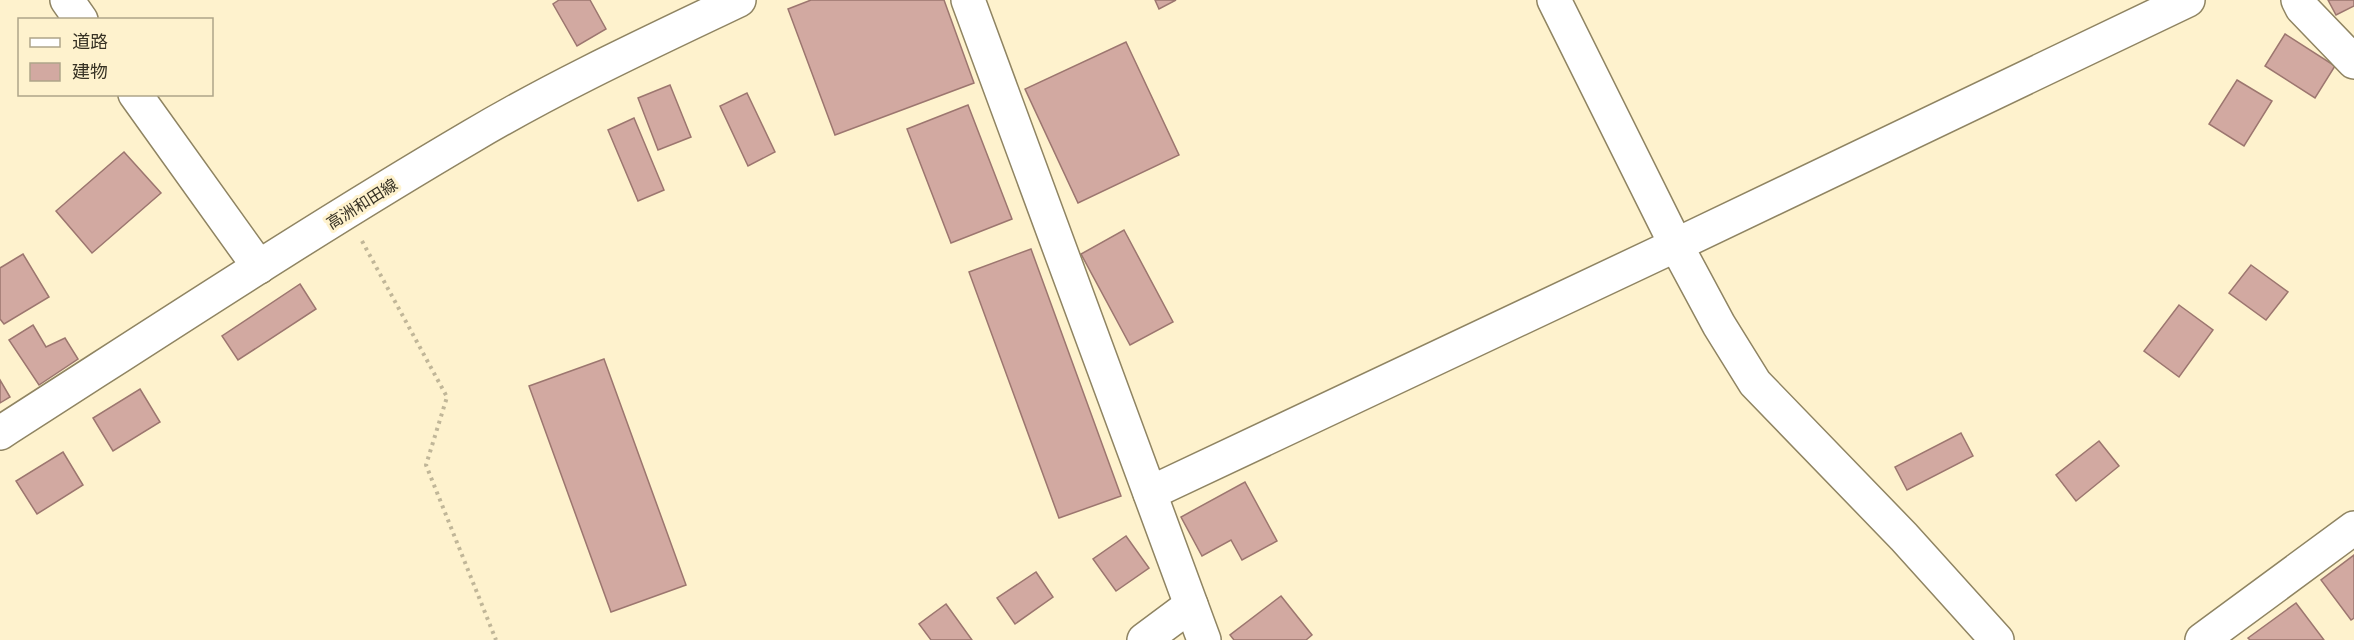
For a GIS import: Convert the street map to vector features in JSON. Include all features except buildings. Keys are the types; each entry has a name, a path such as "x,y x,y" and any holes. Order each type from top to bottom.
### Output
{"street":[{"path":"67,0 80,18"},
{"name":"高洲和田線","path":"0,433 259,267 473,135 586,73 739,0"},
{"path":"968,0 1204,640"},
{"path":"1554,0 1676,245 1719,325 1755,383 1904,537 1996,640"},
{"path":"1150,493 2188,0"},
{"path":"2298,0 2302,8 2354,62"},
{"path":"136,96 259,267"},
{"path":"2202,640 2354,528"},
{"path":"1144,640 1191,605"}],"path":[{"path":"346,213 447,397 426,465 496,640"}]}
